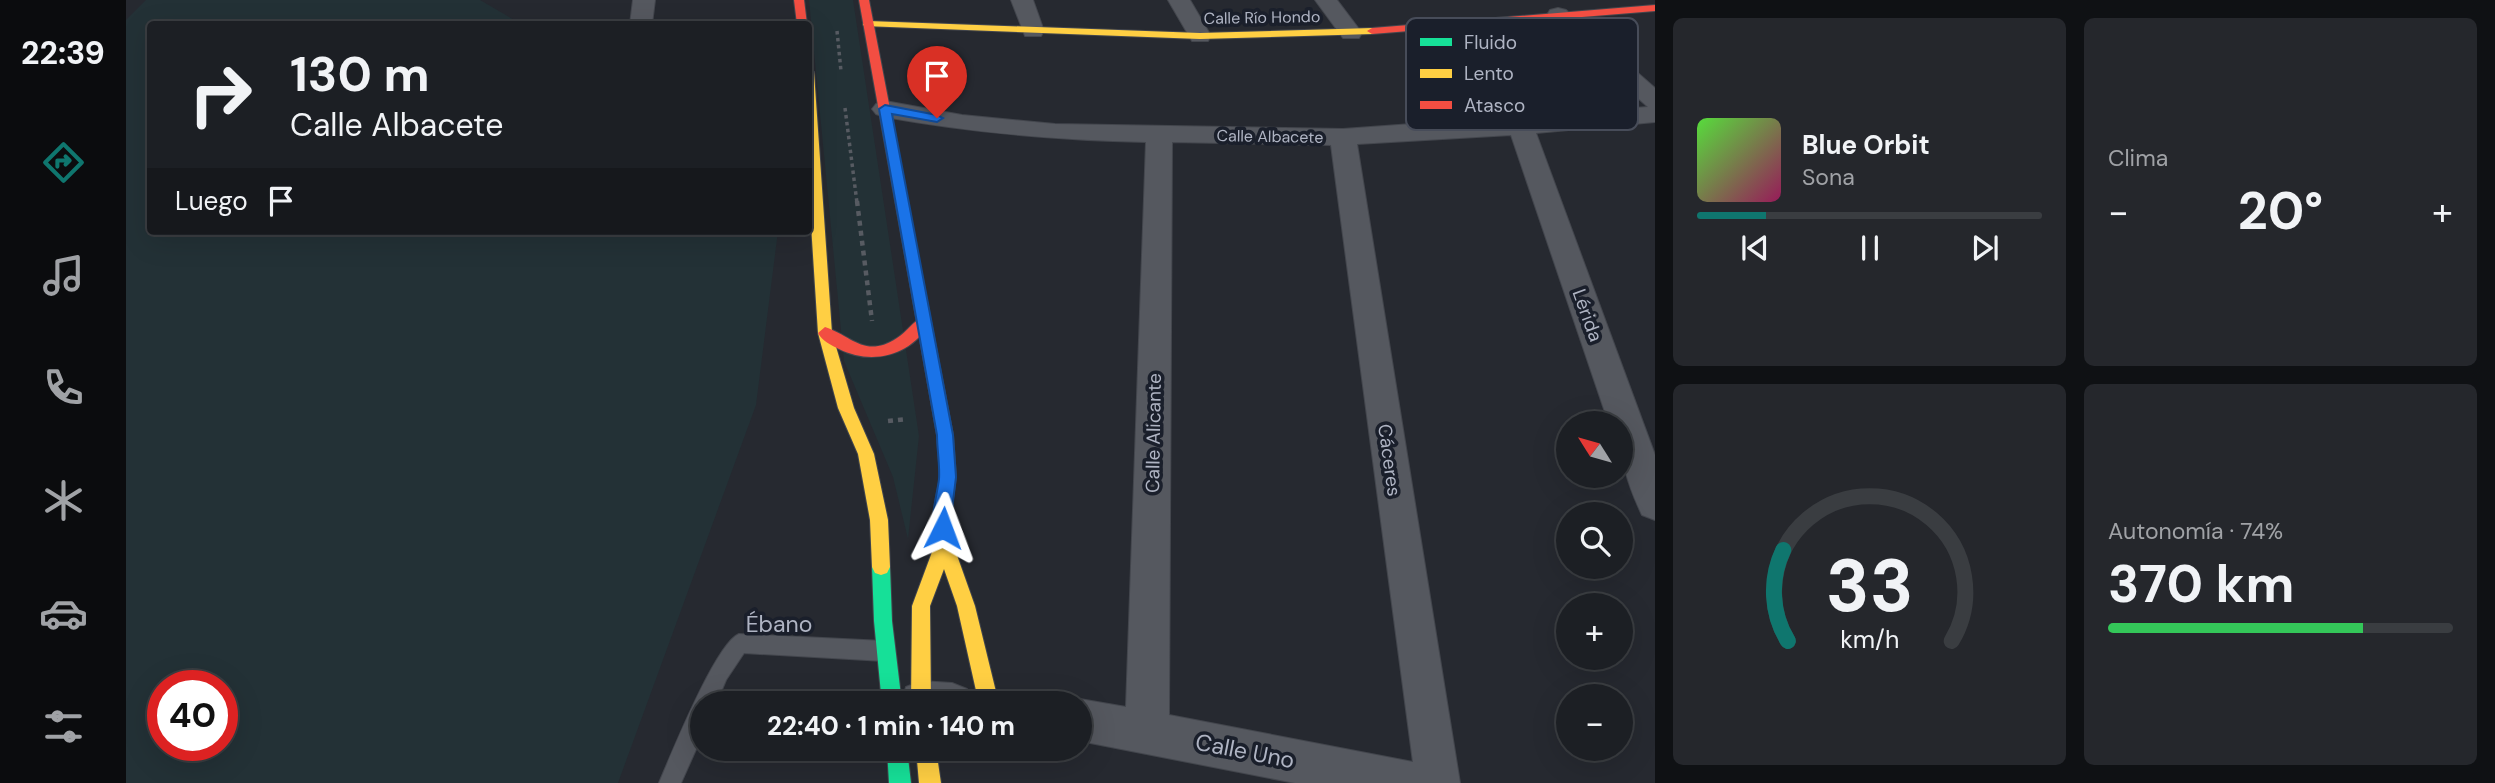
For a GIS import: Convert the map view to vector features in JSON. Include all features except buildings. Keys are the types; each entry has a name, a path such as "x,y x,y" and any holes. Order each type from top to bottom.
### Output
{"street":[{"path":"641,21 643,0"},
{"path":"799,0 802,21"},
{"path":"864,0 945,435 948,477 942,513 944,544 966,606 986,691"},
{"path":"1021,0 1033,31"},
{"path":"1179,0 1200,36"},
{"path":"1326,0 1351,33"},
{"name":"Calle Río Hondo","path":"1524,18 1655,8"},
{"path":"1558,15 1561,18"},
{"name":"Calle Río Hondo","path":"868,24 1200,36 1351,33 1406,28"},
{"path":"1638,86 1655,101"},
{"name":"Calle Albacete","path":"885,109 1009,129 1159,135 1343,138 1472,130"},
{"name":"Lérida","path":"1522,130 1655,504"},
{"path":"812,133 825,333 846,408 866,454 873,485 879,520 886,652 911,691"},
{"name":"Calle Alicante","path":"1146,731 1159,135"},
{"name":"Cáceres","path":"1343,138 1438,783"},
{"path":"825,333 847,349 877,353 906,343 923,323"},
{"path":"916,691 921,606 944,544"},
{"name":"Calle Uno","path":"1092,722 1410,783"},
{"path":"898,761 900,783"},
{"path":"927,761 930,783"}],"lane":[{"name":"Ébano","path":"711,691 719,673 739,643 886,652"},
{"path":"670,783 690,739"}],"path":[{"path":"837,24 842,79"},
{"path":"844,106 877,353"},
{"path":"886,422 917,418"}],"shaded area":[{"path":"146,0 480,0 516,21 147,21 147,235 777,235 756,405 618,783 126,783 126,20"},
{"path":"809,0 853,0 919,436 908,539 893,477 844,361"}],"traffic: fast":[{"path":"881,567 883,621 891,691"},
{"path":"898,761 900,783"}],"traffic: slow":[{"path":"868,24 1200,36 1372,31"},
{"path":"812,133 825,333 846,408 866,454 879,520 881,567"},
{"path":"920,301 945,435 948,477 942,513 944,544 921,606 921,691"},
{"path":"944,544 966,606 986,691"},
{"path":"927,761 930,783"}],"traffic: jam":[{"path":"799,0 802,21"},
{"path":"864,0 920,301"},
{"path":"1532,18 1655,8"},
{"path":"1372,31 1406,28"},
{"path":"825,333 851,348 877,352 901,344 923,323"}],"route":[{"path":"937,118 885,109 945,435 948,477 942,513 943,528"}]}
